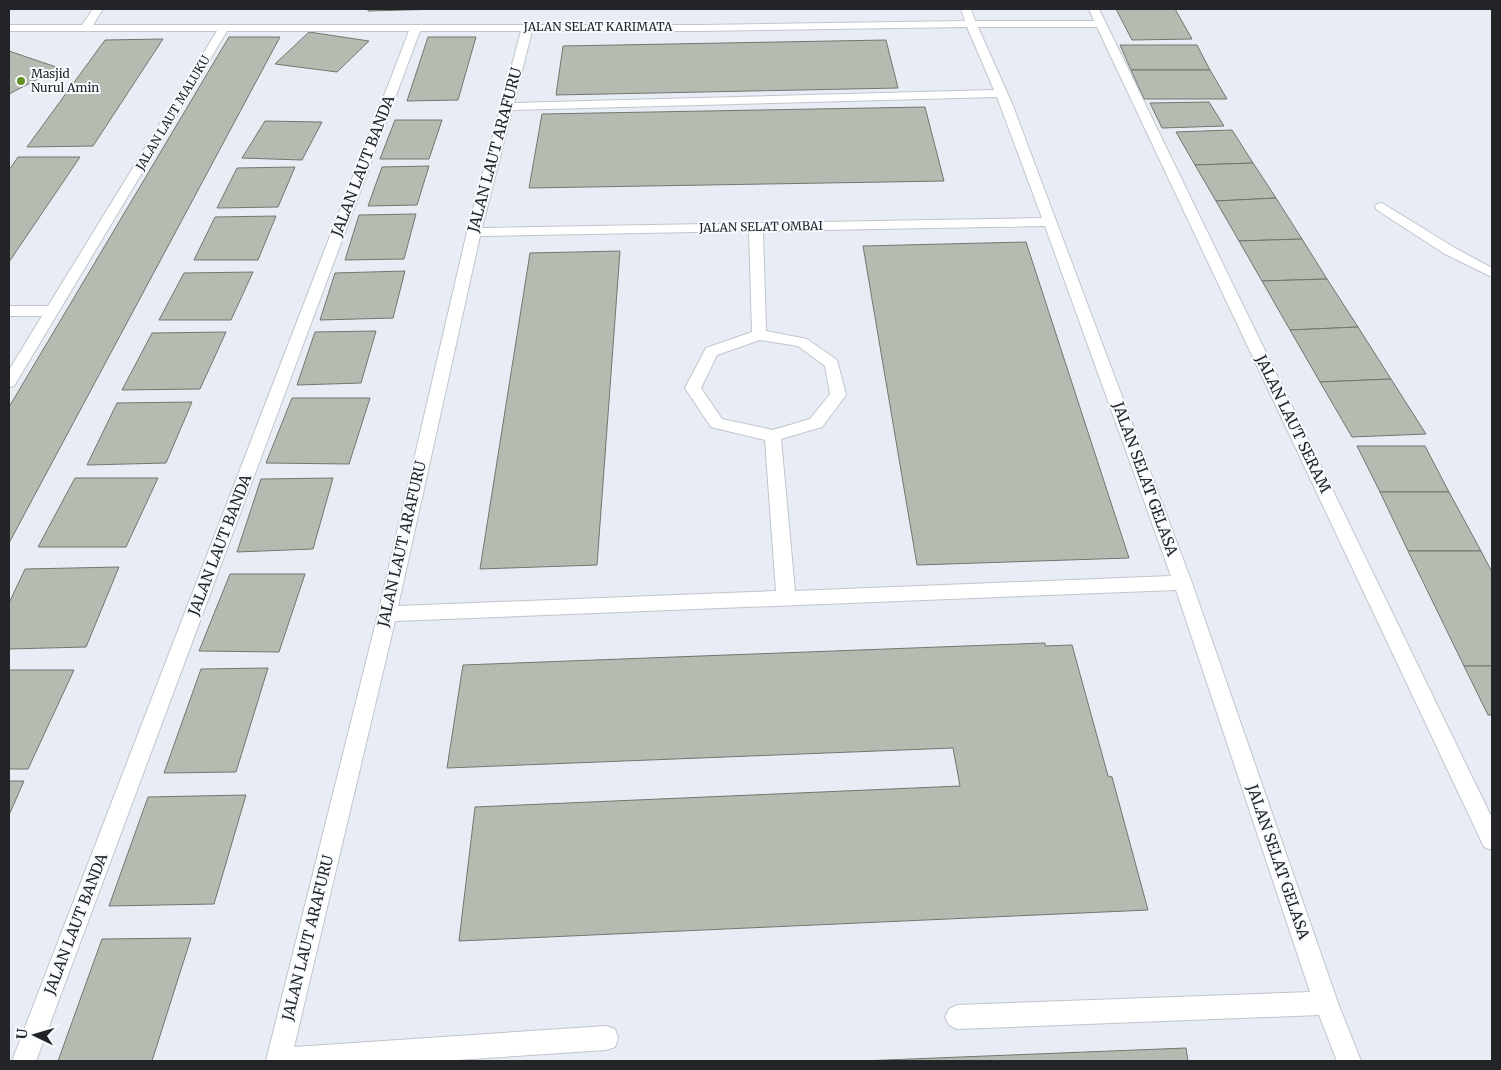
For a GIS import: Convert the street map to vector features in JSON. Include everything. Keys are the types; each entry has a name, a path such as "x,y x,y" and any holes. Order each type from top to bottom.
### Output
{"lane":[{"path":"85,28 98,9"},
{"path":"968,17 1097,16"},
{"name":"JALAN LAUT SERAM","path":"1097,16 1492,840"},
{"name":"JALAN SELAT KARIMATA","path":"224,28 700,28 968,17"},
{"name":"JALAN SELAT GELASA","path":"968,17 1002,93 1183,583 1326,1003 1349,1061"},
{"name":"JALAN LAUT ARAFURU","path":"278,1061 386,614 474,232 528,27"},
{"path":"9,28 224,28"},
{"name":"JALAN LAUT MALUKU","path":"9,382 224,28"},
{"name":"JALAN LAUT BANDA","path":"24,1061 415,29"},
{"path":"506,107 1002,93"},
{"path":"1382,207 1450,251 1492,273"},
{"name":"JALAN SELAT OMBAI","path":"474,232 1049,222"},
{"path":"756,228 759,335"},
{"path":"9,311 52,311"},
{"path":"759,335 802,342 832,364 838,395 816,423 773,436 718,423 693,388 711,352 759,335"},
{"path":"773,436 786,597"},
{"path":"386,614 1183,583"},
{"path":"957,1017 1326,1003"},
{"path":"278,1061 606,1038"}],"building":[{"path":"368,9 443,9 368,11"},
{"path":"1116,9 1175,9 1192,39 1132,40"},
{"path":"309,32 369,41 337,72 275,64"},
{"path":"229,37 280,37 9,543 9,407"},
{"path":"428,37 476,37 458,100 407,101"},
{"path":"163,39 93,146 27,147 105,40"},
{"path":"886,40 898,88 556,95 563,46"},
{"path":"1120,45 1197,45 1210,70 1131,70"},
{"name":"Masjid Nurul Amin","path":"9,51 59,68 9,94"},
{"path":"1131,70 1210,70 1227,99 1144,99"},
{"path":"1209,102 1224,126 1162,128 1150,103"},
{"path":"925,107 944,181 529,188 542,114"},
{"path":"395,120 442,120 429,159 380,159"},
{"path":"265,121 322,122 302,160 242,158"},
{"path":"1232,130 1253,163 1195,165 1176,132"},
{"path":"18,157 80,157 9,262 9,170"},
{"path":"1253,163 1276,198 1216,201 1195,165"},
{"path":"429,166 417,205 368,206 382,167"},
{"path":"295,167 278,207 217,208 237,168"},
{"path":"1276,198 1302,239 1239,241 1216,201"},
{"path":"416,214 404,259 345,260 359,215"},
{"path":"276,216 258,260 194,260 215,217"},
{"path":"1302,239 1327,279 1262,281 1239,241"},
{"path":"1026,242 1129,558 917,565 863,246"},
{"path":"620,251 597,565 480,569 530,253"},
{"path":"405,271 393,318 320,320 335,273"},
{"path":"253,272 231,320 159,320 184,273"},
{"path":"1327,279 1358,327 1290,330 1262,281"},
{"path":"1358,327 1391,379 1320,382 1290,330"},
{"path":"376,331 361,383 297,385 315,332"},
{"path":"226,332 200,389 122,390 152,333"},
{"path":"1391,379 1426,434 1352,437 1320,382"},
{"path":"292,398 370,398 349,464 266,463"},
{"path":"192,402 166,463 87,465 117,403"},
{"path":"1357,446 1425,446 1449,492 1380,492"},
{"path":"75,478 158,478 126,547 38,547"},
{"path":"333,478 313,549 237,552 261,479"},
{"path":"1380,492 1449,492 1481,551 1408,551"},
{"path":"1408,551 1481,551 1492,572 1492,666 1464,666"},
{"path":"119,567 86,647 9,649 9,603 25,569"},
{"path":"230,574 305,574 279,652 199,651"},
{"path":"1045,643 1045,646 1072,645 1108,776 1112,777 1148,910 459,941 475,807 960,786 953,748 447,768 463,665"},
{"path":"1464,666 1492,666 1492,715 1488,715"},
{"path":"268,668 236,772 164,773 201,669"},
{"path":"9,670 74,670 28,769 9,769"},
{"path":"9,781 24,781 9,815"},
{"path":"246,795 214,904 109,906 148,797"},
{"path":"191,938 152,1061 58,1061 102,939"},
{"path":"1186,1048 1188,1061 861,1061"}],"place":[{"name":"Masjid Nurul Amin","path":"21,81"}]}
